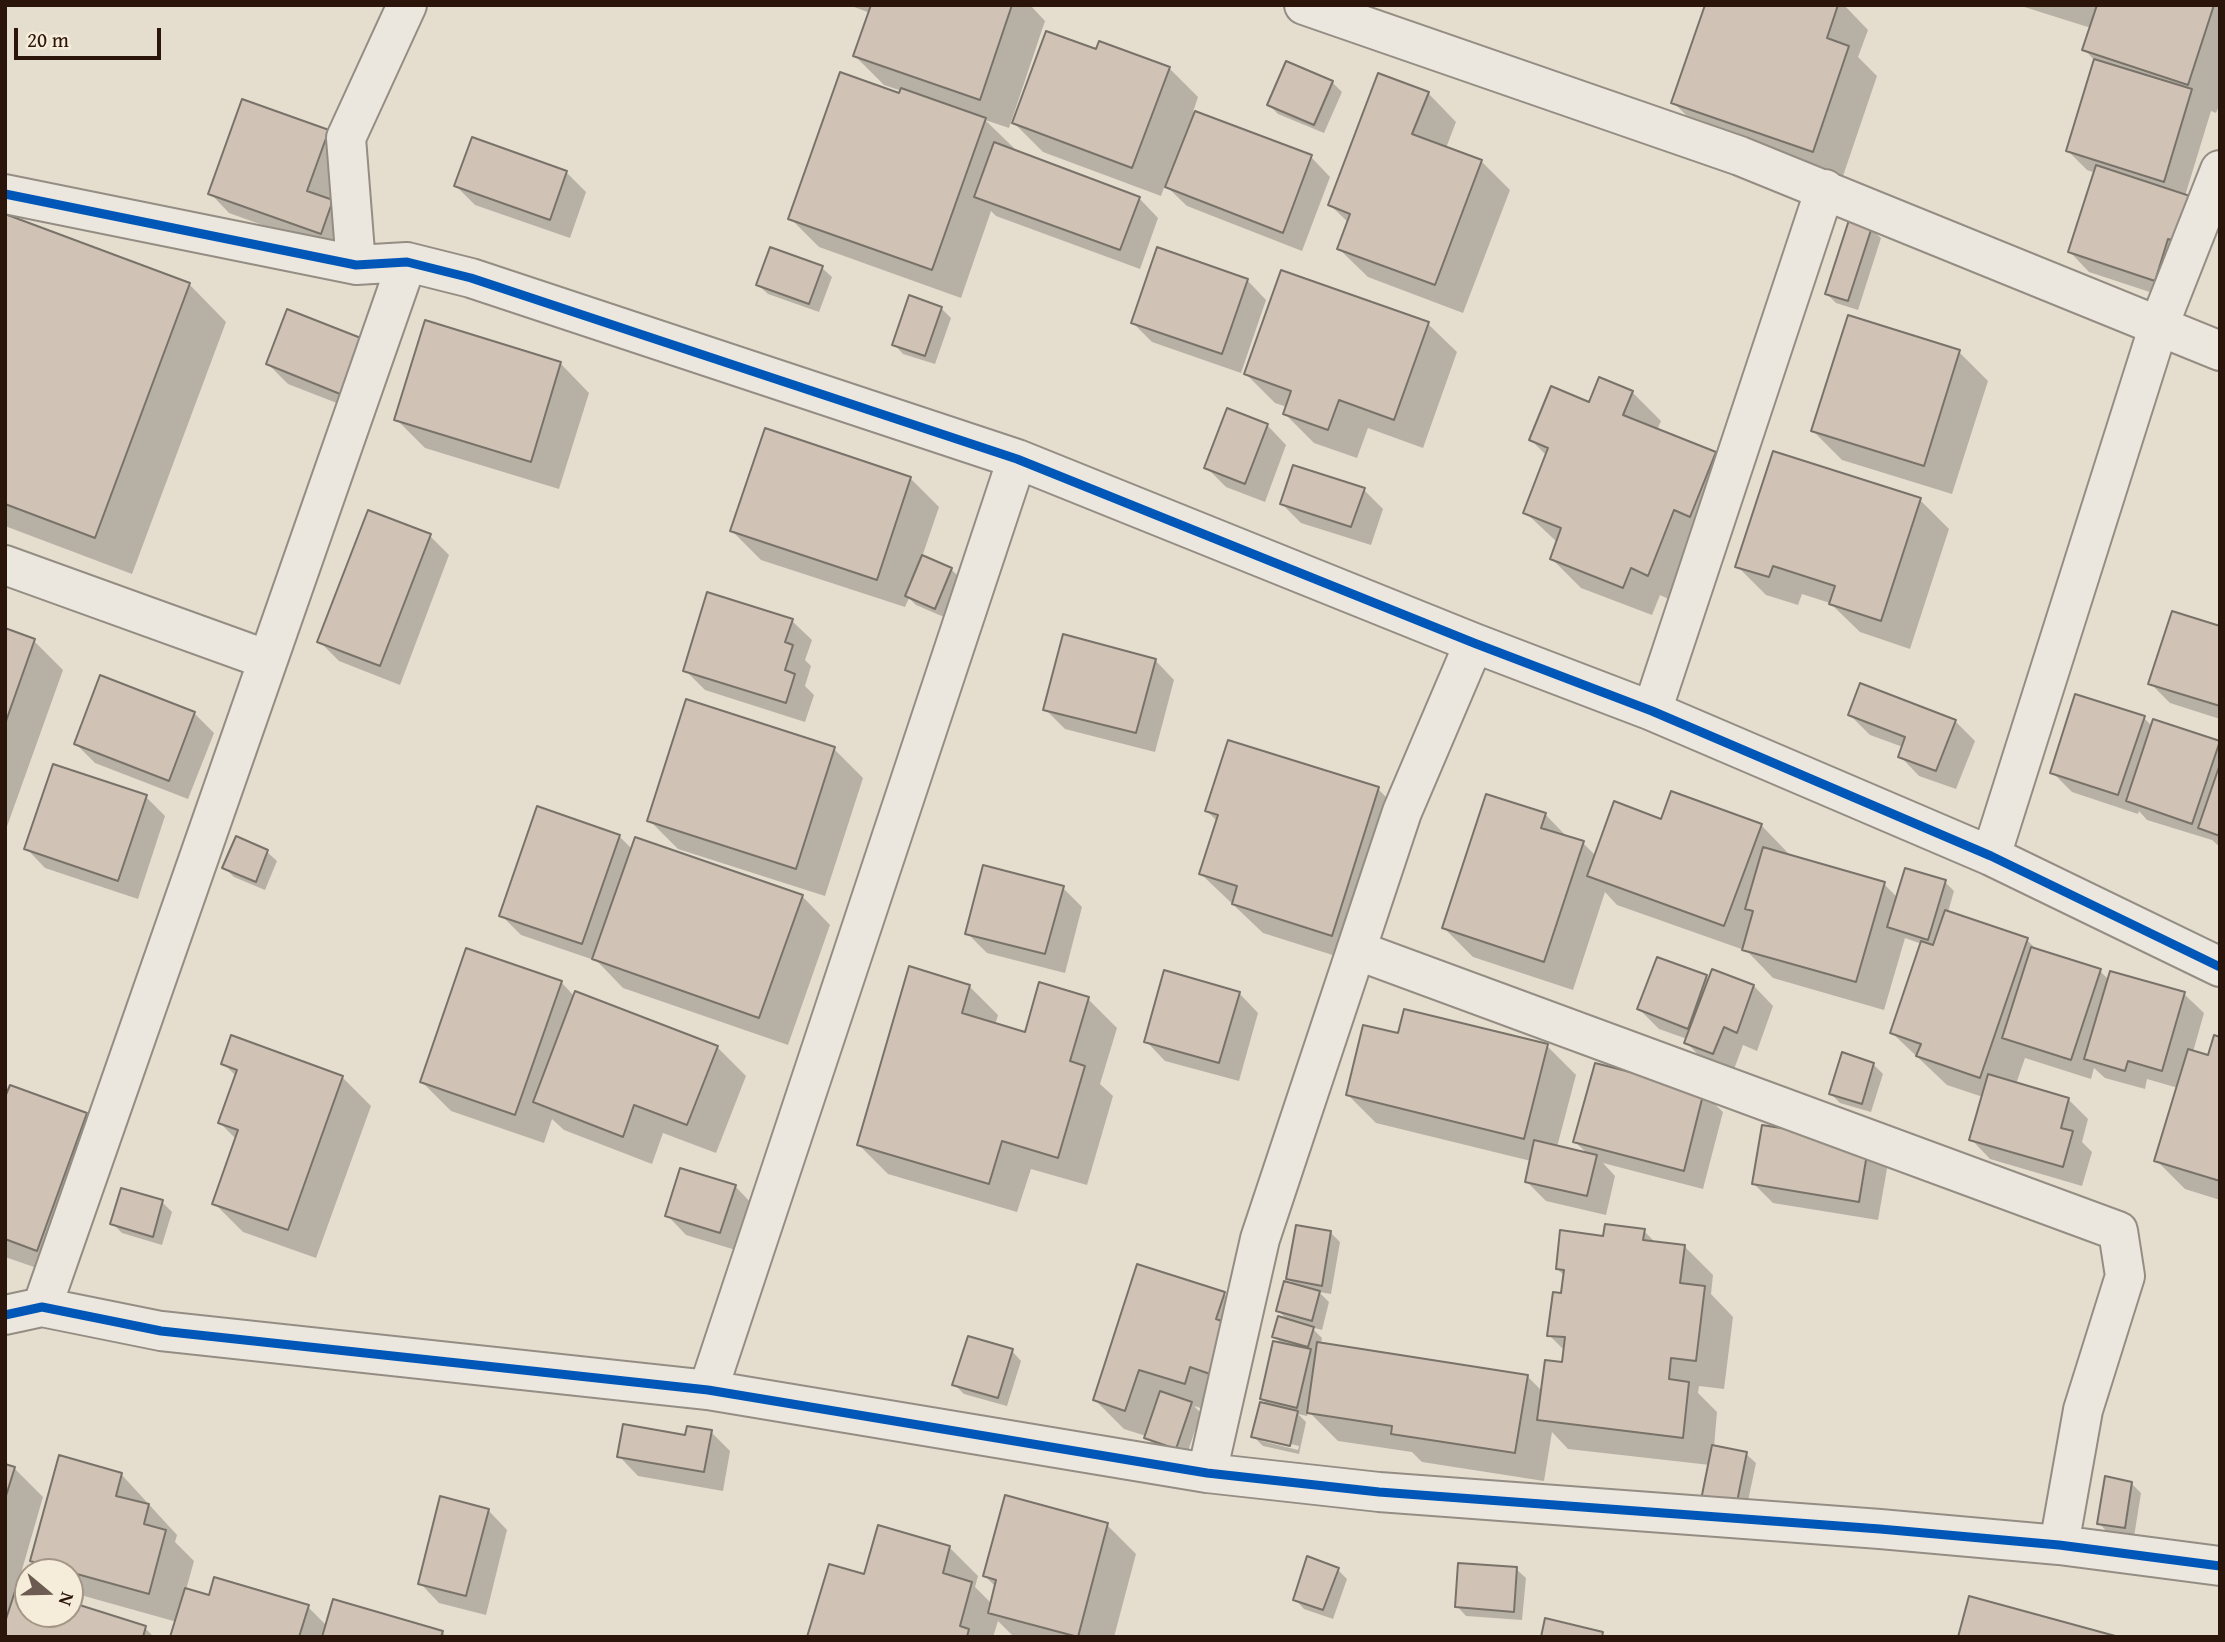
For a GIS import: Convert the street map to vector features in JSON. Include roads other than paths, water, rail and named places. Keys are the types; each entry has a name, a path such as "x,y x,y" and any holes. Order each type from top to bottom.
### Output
{"street":[{"path":"356,265 346,138 407,5"},
{"path":"1304,5 1740,156 2220,351"},
{"path":"1991,856 2159,325 2220,170"},
{"path":"1652,711 1825,189"},
{"path":"5,194 356,265 407,262 471,278 1017,459 1474,643 1652,711 1991,856 2220,967"},
{"path":"42,1307 407,262"},
{"path":"708,1390 1017,459"},
{"path":"5,565 268,660"},
{"path":"1207,1473 1260,1239 1402,812 1474,643"},
{"path":"1356,950 2118,1231 2125,1276 2083,1410 2059,1545"},
{"path":"5,1315 42,1307 161,1331 708,1390 1207,1473 1379,1492 1894,1530 2059,1545 2220,1566"}]}
